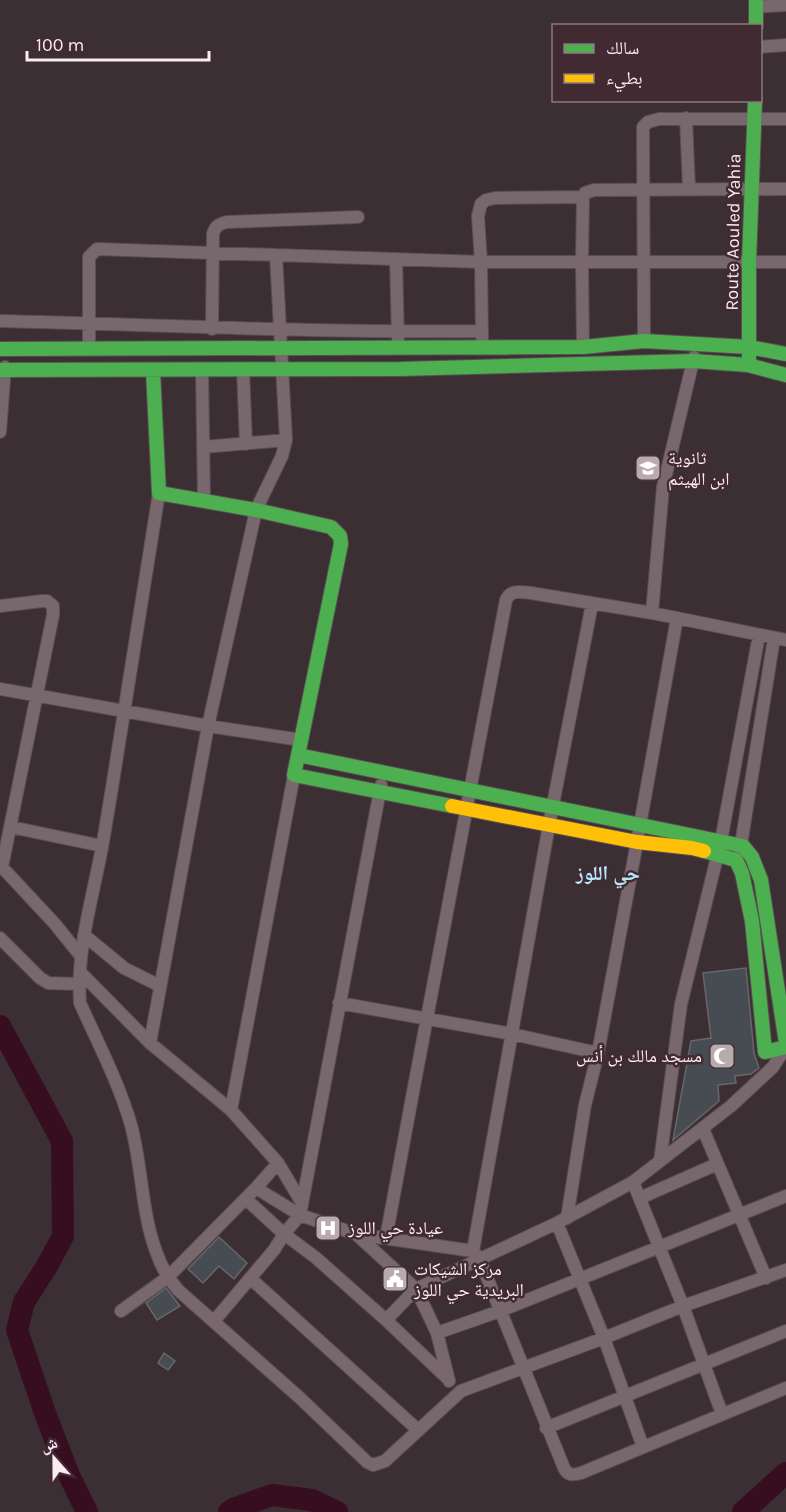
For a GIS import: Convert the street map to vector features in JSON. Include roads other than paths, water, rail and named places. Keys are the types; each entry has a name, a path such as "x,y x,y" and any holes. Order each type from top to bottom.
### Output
{"main road":[{"path":"756,4 756,24"},
{"name":"Route Aouled Yahia","path":"748,365 755,102"},
{"path":"3,349 583,347 644,341 749,346 786,354"},
{"path":"2,370 400,369 693,360 748,365 786,375"},
{"path":"153,371 159,493 256,510 331,527 338,532 342,540 294,775 638,842 693,842"},
{"path":"298,755 640,825 719,848 742,846 752,856 762,880 783,1007 786,1046 765,1052 751,914 744,874 736,860 719,848"},
{"path":"761,1010 783,1007"}],"street":[{"path":"756,4 786,5"},
{"path":"762,47 786,45"},
{"path":"687,118 689,188"},
{"path":"644,341 643,127 653,120 687,118 786,119"},
{"path":"583,347 582,261 583,197 585,193 594,190 689,188 786,189"},
{"path":"482,347 479,209 481,204 495,198 583,197"},
{"path":"212,329 215,228 227,222 357,217"},
{"path":"89,349 89,256 97,249 481,261 786,262"},
{"path":"150,1043 208,726 256,510 282,456 286,440 276,255"},
{"path":"396,259 400,369"},
{"path":"0,321 397,333 481,331"},
{"path":"652,613 663,487 697,343"},
{"path":"0,432 3,349"},
{"path":"243,369 246,444"},
{"path":"202,370 204,501"},
{"path":"203,447 286,440"},
{"path":"159,493 102,846 80,955 80,978 81,1003 124,1104 131,1126 158,1259 178,1290 300,1398 369,1464 377,1465 385,1461 461,1391 683,1306 786,1270"},
{"path":"386,1238 469,790 508,595 512,592 522,592 652,613 780,639 766,692 742,846 736,860"},
{"path":"0,606 42,601 47,601 53,606 11,827 1,866 55,924 80,955"},
{"path":"592,604 549,825 512,1034 477,1256 524,1367 546,1428 564,1468 570,1475 581,1473 786,1388"},
{"path":"643,1446 580,1278 562,1220 598,1053 638,842 676,618"},
{"path":"660,1161 681,1004 719,848 759,634"},
{"path":"0,688 208,726 301,740"},
{"path":"748,691 766,692"},
{"path":"214,1321 274,1250 301,1209 383,772"},
{"path":"231,1110 294,775"},
{"path":"11,827 102,846"},
{"path":"84,935 124,968 160,986"},
{"path":"0,938 40,978 48,983 80,978"},
{"path":"80,978 150,1043 231,1110 278,1163 301,1209"},
{"path":"339,1003 512,1034 598,1053"},
{"path":"386,1320 416,1289 477,1256 562,1220 633,1182 703,1129 773,1067 786,1046"},
{"path":"765,1052 773,1067"},
{"path":"703,1129 766,1278"},
{"path":"121,1311 168,1277 246,1199 278,1163"},
{"path":"640,1198 717,1164"},
{"path":"633,1182 683,1306 722,1414"},
{"path":"256,1188 356,1234 477,1256"},
{"path":"437,1333 500,1311 786,1196"},
{"path":"246,1199 386,1320 461,1391"},
{"path":"356,1234 416,1289 437,1333 449,1381"},
{"path":"250,1278 418,1430"},
{"path":"546,1428 786,1331"}],"waterway":[{"path":"0,1026 62,1141 63,1236 24,1302 17,1330 68,1473 87,1512"},
{"path":"743,1512 786,1473"},
{"path":"229,1512 272,1495 312,1500 337,1512"}],"place":[{"name":"ثانوية ابن الهيثم","path":"648,468"},
{"name":"مسجد مالك بن أنس","path":"722,1056"},
{"name":"عيادة حي اللوز","path":"328,1228"},
{"name":"مركز الشيكات البريدية حي اللوز","path":"395,1279"}],"district":[{"name":"حي اللوز","path":"608,873"}]}
